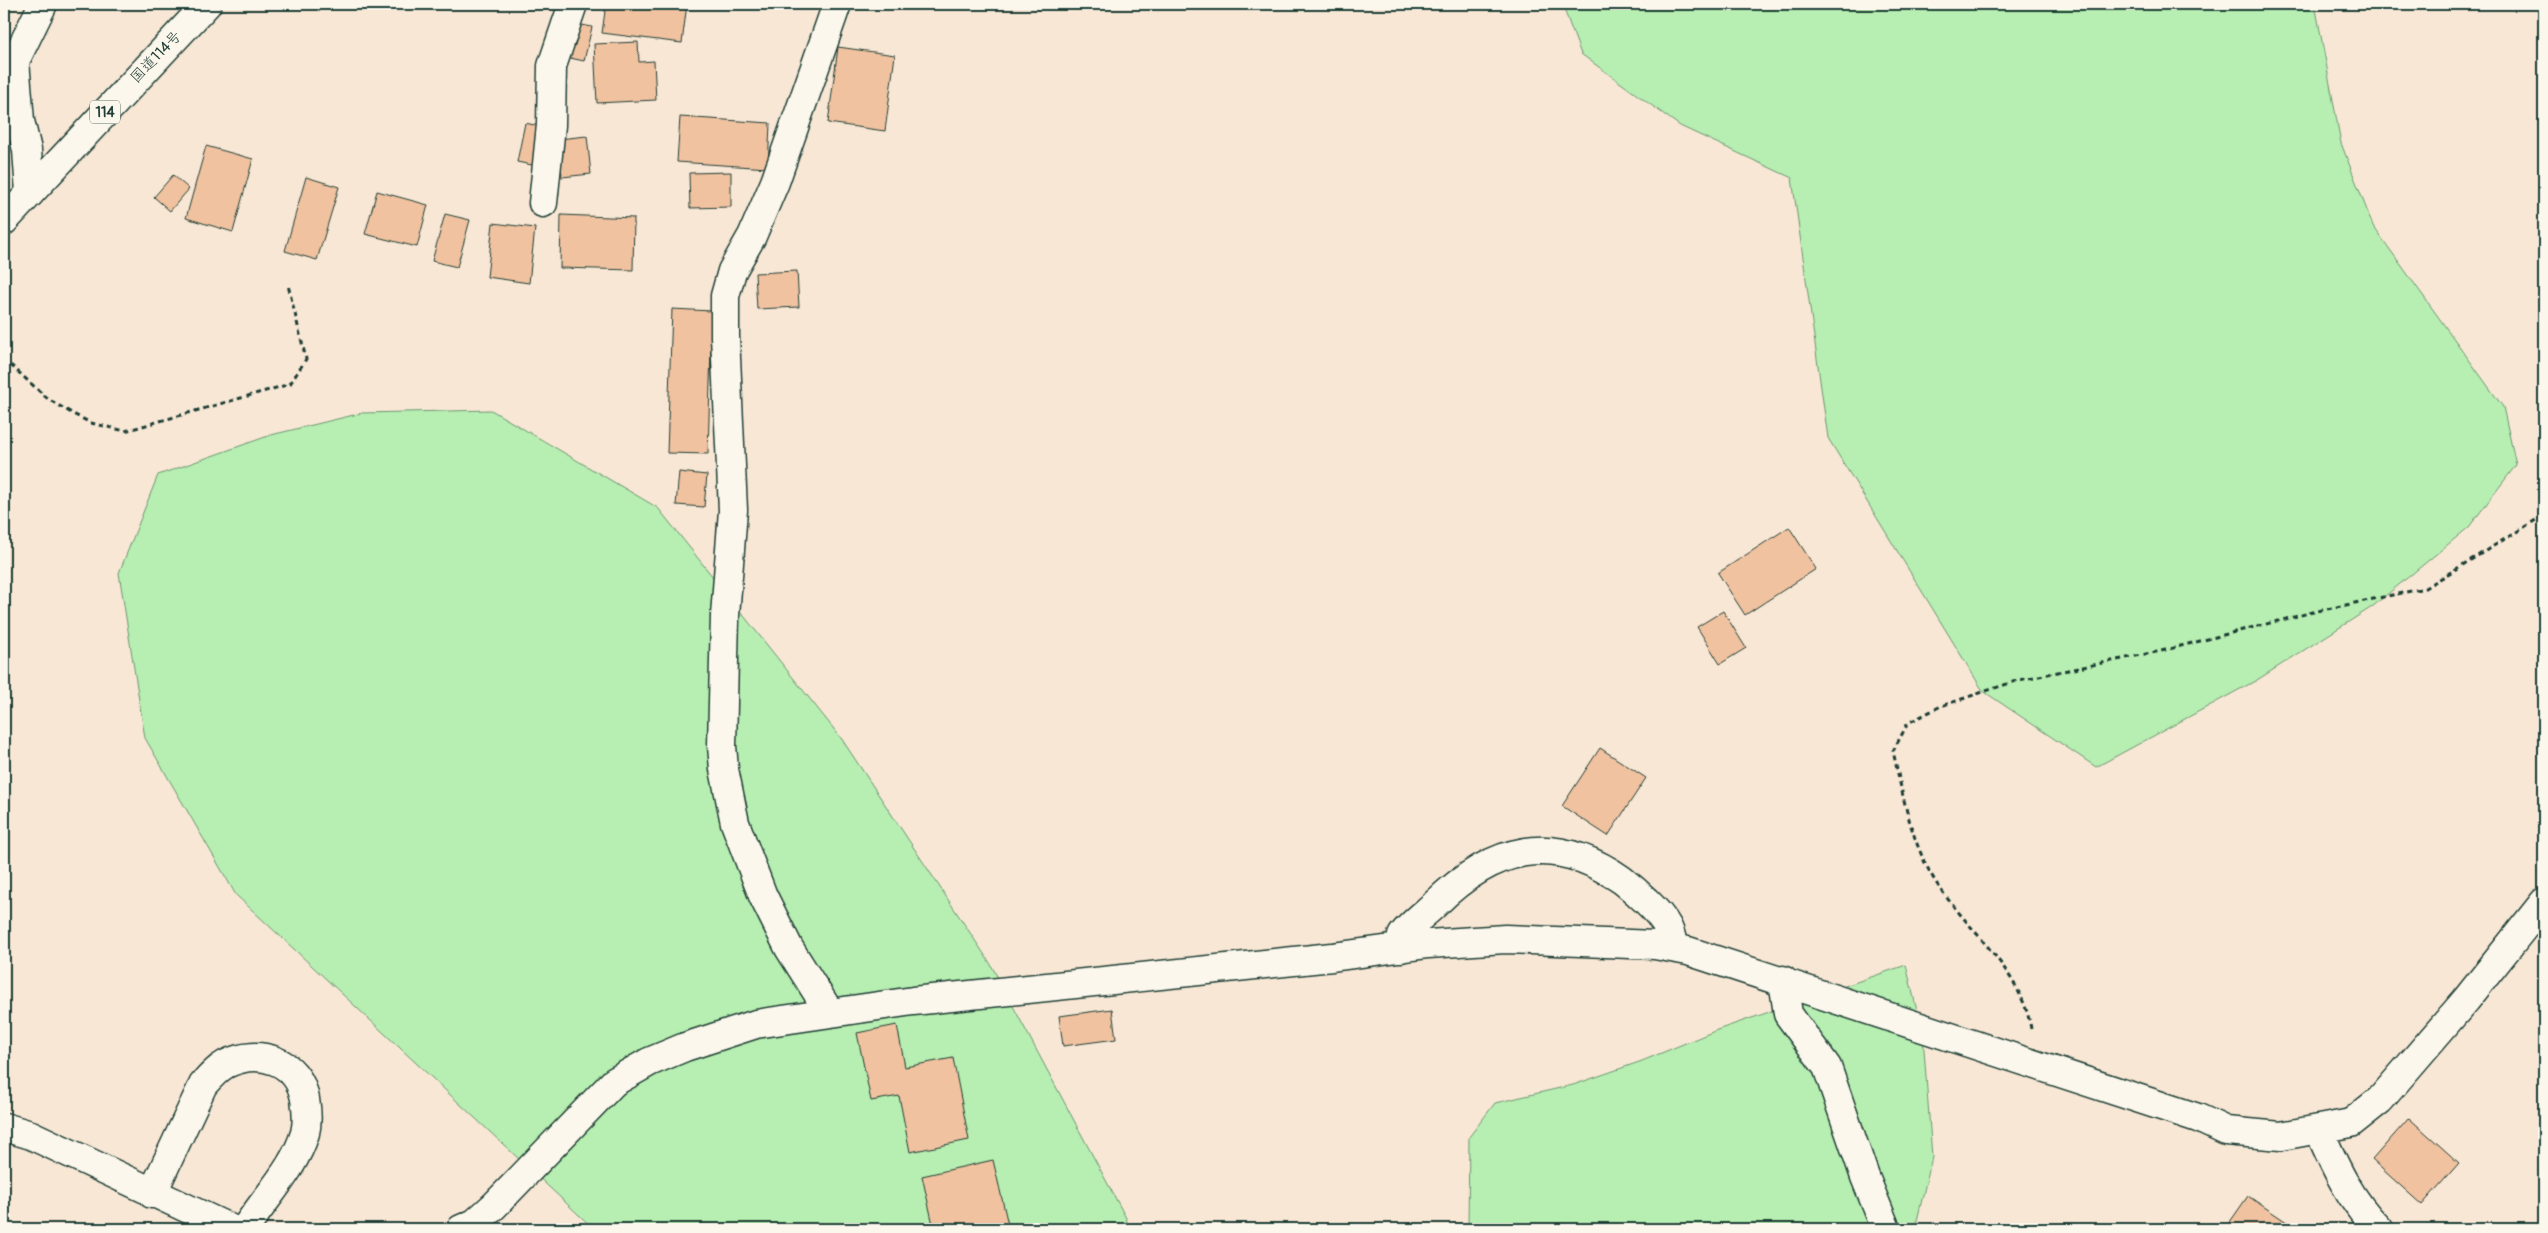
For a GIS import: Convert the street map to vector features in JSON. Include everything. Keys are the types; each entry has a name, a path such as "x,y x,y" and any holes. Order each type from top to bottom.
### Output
{"main road":[{"path":"30,193 27,150 20,121 15,62 43,4"},
{"name":"国道114号","path":"4,221 208,4"},
{"path":"543,202 551,125 552,66 572,4"},
{"path":"830,1013 789,948 763,896 735,823 724,769 722,746 725,626 733,510 725,296 732,271 752,236 775,182 837,4"},
{"path":"1401,948 1402,936 1440,899 1471,874 1500,858 1552,850 1573,854 1602,866 1634,890 1667,926 1674,948"},
{"path":"461,1229 476,1223 587,1108 621,1078 649,1062 720,1035 756,1024 923,1000 1401,948 1505,940 1638,944 1674,948 1783,980 2198,1118 2226,1131 2281,1136 2351,1123 2380,1100 2466,1000 2544,902"},
{"path":"1783,980 1788,1014 1827,1067 1865,1177 1886,1229"},
{"path":"152,1194 203,1085 214,1073 225,1064 253,1056 282,1062 293,1073 303,1088 308,1114 305,1133 294,1157 245,1229"},
{"path":"4,1127 31,1135 152,1194 232,1229"},
{"path":"2319,1130 2337,1172 2354,1202 2379,1229"}],"path":[{"path":"4,359 48,398 73,414 92,423 125,431 290,384 306,359 288,285"},
{"path":"2035,1064 2029,1014 2009,976 1975,928 1940,888 1920,848 1906,808 1892,751 1908,723 1941,706 2019,680 2161,650 2312,612 2425,588 2544,515"}],"green space":[{"path":"1562,4 2315,4 2341,143 2373,226 2503,407 2516,465 2469,527 2372,607 2257,680 2096,767 1983,691 1828,438 1792,178 1680,126 1581,54"},
{"path":"491,410 658,508 841,738 990,963 1126,1218 1129,1229 594,1229 236,895 145,738 119,573 158,475 271,435 362,413"},
{"path":"1906,965 1923,1036 1932,1157 1915,1229 1468,1229 1469,1137 1495,1103 1573,1085 1642,1061 1717,1030"}],"building":[{"path":"606,4 687,4 682,43 602,33"},
{"path":"577,24 592,27 584,61 570,58"},
{"path":"638,42 639,62 654,61 656,100 597,103 594,44"},
{"path":"838,47 895,55 885,131 828,123"},
{"path":"680,117 770,123 768,168 677,162"},
{"path":"525,123 544,127 537,166 517,162"},
{"path":"587,136 591,174 562,177 559,139"},
{"path":"206,146 253,159 233,232 186,218"},
{"path":"731,172 731,207 690,208 689,173"},
{"path":"173,175 189,189 170,211 154,197"},
{"path":"306,177 339,187 317,260 285,251"},
{"path":"377,191 428,205 417,247 365,234"},
{"path":"445,214 470,220 457,267 432,261"},
{"path":"561,215 634,218 633,270 560,268"},
{"path":"493,223 535,228 529,283 487,277"},
{"path":"797,271 799,307 757,309 755,273"},
{"path":"672,309 712,311 708,454 667,453"},
{"path":"679,472 707,475 704,507 676,505"},
{"path":"1789,527 1816,569 1745,615 1718,573"},
{"path":"1723,611 1746,648 1720,664 1697,627"},
{"path":"1600,748 1646,778 1608,836 1562,806"},
{"path":"1112,1009 1116,1039 1063,1046 1059,1016"},
{"path":"897,1025 905,1067 953,1058 969,1140 910,1152 899,1096 871,1101 857,1033"},
{"path":"2409,1118 2459,1163 2422,1205 2372,1160"},
{"path":"993,1160 1009,1229 934,1229 922,1176"},
{"path":"2248,1196 2297,1229 2225,1229"}]}
